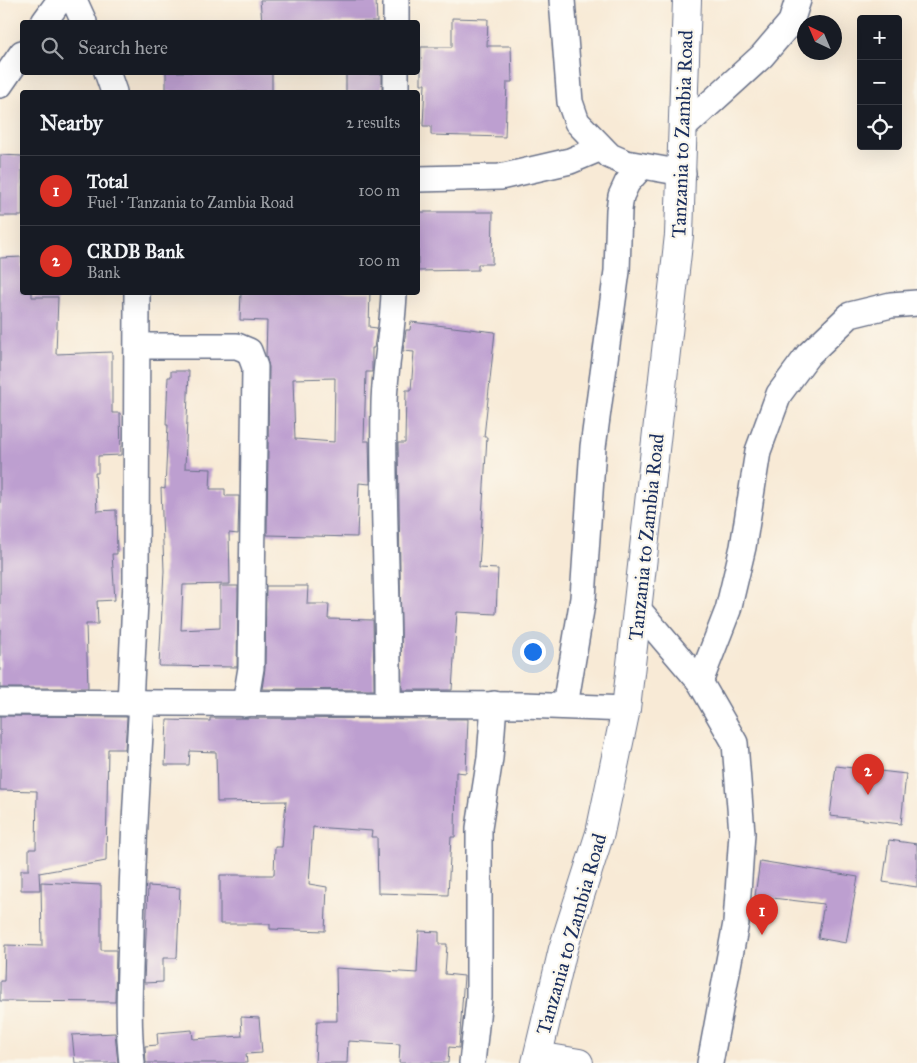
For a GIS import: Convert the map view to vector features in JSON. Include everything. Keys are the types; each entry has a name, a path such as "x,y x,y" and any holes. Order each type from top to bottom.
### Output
{"main road":[{"name":"Tanzania to Zambia Road","path":"537,1059 563,949 600,833 626,709 679,235 683,173 687,0"},
{"path":"537,1059 579,1063"}],"street":[{"path":"45,20 60,0"},
{"path":"74,0 83,20"},
{"path":"396,0 396,20"},
{"path":"562,0 570,102 577,122 610,156 626,163 683,173"},
{"path":"684,127 762,56 792,22 798,0"},
{"path":"0,85 20,56"},
{"path":"108,75 113,90"},
{"path":"396,75 396,90"},
{"path":"420,179 500,177 570,161 601,148"},
{"path":"565,706 583,598 593,447 617,271 619,210 627,183 642,166"},
{"path":"132,1063 128,1033 136,703 137,295"},
{"path":"388,704 384,401 393,322 394,295"},
{"path":"700,682 728,610 743,547 758,451 779,394 808,355 850,315 891,305 917,303"},
{"path":"138,346 237,346 249,351 256,366 251,668 245,704"},
{"path":"638,610 700,682 735,743 742,833 736,923 710,1063"},
{"path":"0,702 494,704 626,709"},
{"path":"472,1063 479,998 479,828 490,758 494,704"}],"building":[{"path":"260,0 376,0 377,20 262,20"},
{"path":"452,18 488,19 487,46 511,46 512,82 507,82 505,137 431,135 431,126 423,126 425,84 421,84 421,47 452,47"},
{"path":"166,75 272,75 272,90 166,90"},
{"path":"346,75 382,75 382,90 346,90"},
{"path":"0,155 20,156 20,216 0,216"},
{"path":"420,212 493,212 492,264 478,264 478,270 420,271"},
{"path":"20,257 20,295 58,297 56,354 112,352 112,413 120,413 121,455 98,456 98,473 95,473 97,511 116,510 117,554 112,554 115,600 97,601 98,624 86,624 88,688 0,688 0,258"},
{"path":"241,295 370,295 369,327 377,328 374,348 372,348 372,372 366,372 364,441 369,441 370,484 359,483 357,537 267,535 269,367 266,356 267,321 240,320","holes":["335,378 334,442 295,439 293,379"]},
{"path":"411,322 495,332 484,437 487,437 479,568 498,569 496,614 457,612 452,690 402,690 398,443 405,443 406,390 411,390 414,352 403,351 406,330 410,330"},
{"path":"171,371 189,371 185,468 211,469 210,489 225,489 225,496 239,496 238,534 229,533 230,584 183,585 181,630 220,628 220,586 238,586 237,667 159,666 164,571 161,488 165,489 168,377 171,377"},
{"path":"266,586 308,586 307,604 329,604 328,619 373,620 374,690 262,689 265,668"},
{"path":"0,716 127,717 125,749 108,749 106,861 39,873 40,890 21,890 21,870 29,870 29,849 36,849 37,791 0,790"},
{"path":"210,718 468,719 466,773 456,772 455,837 451,837 448,895 378,893 377,837 371,837 372,831 313,827 309,884 327,887 325,931 270,929 270,924 220,924 220,875 274,875 275,847 282,847 286,801 217,802 216,752 190,751 189,765 165,765 167,720 210,721"},
{"path":"836,766 906,774 901,824 830,816"},
{"path":"889,840 917,844 917,887 883,882"},
{"path":"760,861 858,877 846,943 818,938 824,904 755,896"},
{"path":"41,882 101,885 101,950 116,950 115,1002 0,1001 0,981 4,981 5,945 42,946"},
{"path":"148,886 180,888 177,958 163,958 163,982 144,983"},
{"path":"419,931 439,932 439,944 447,944 445,974 464,976 459,1048 449,1047 448,1063 399,1063 400,1044 348,1041 347,1063 315,1063 317,1021 337,1021 336,968 417,973"},
{"path":"241,1017 259,1018 262,1053 246,1054 247,1063 146,1063 145,1046 158,1045 157,1033 192,1030 193,1039 242,1036"},
{"path":"115,1033 118,1063 75,1063 72,1035"}],"place":[{"name":"CRDB Bank","path":"868,795"},
{"name":"Total","path":"762,935"}]}
